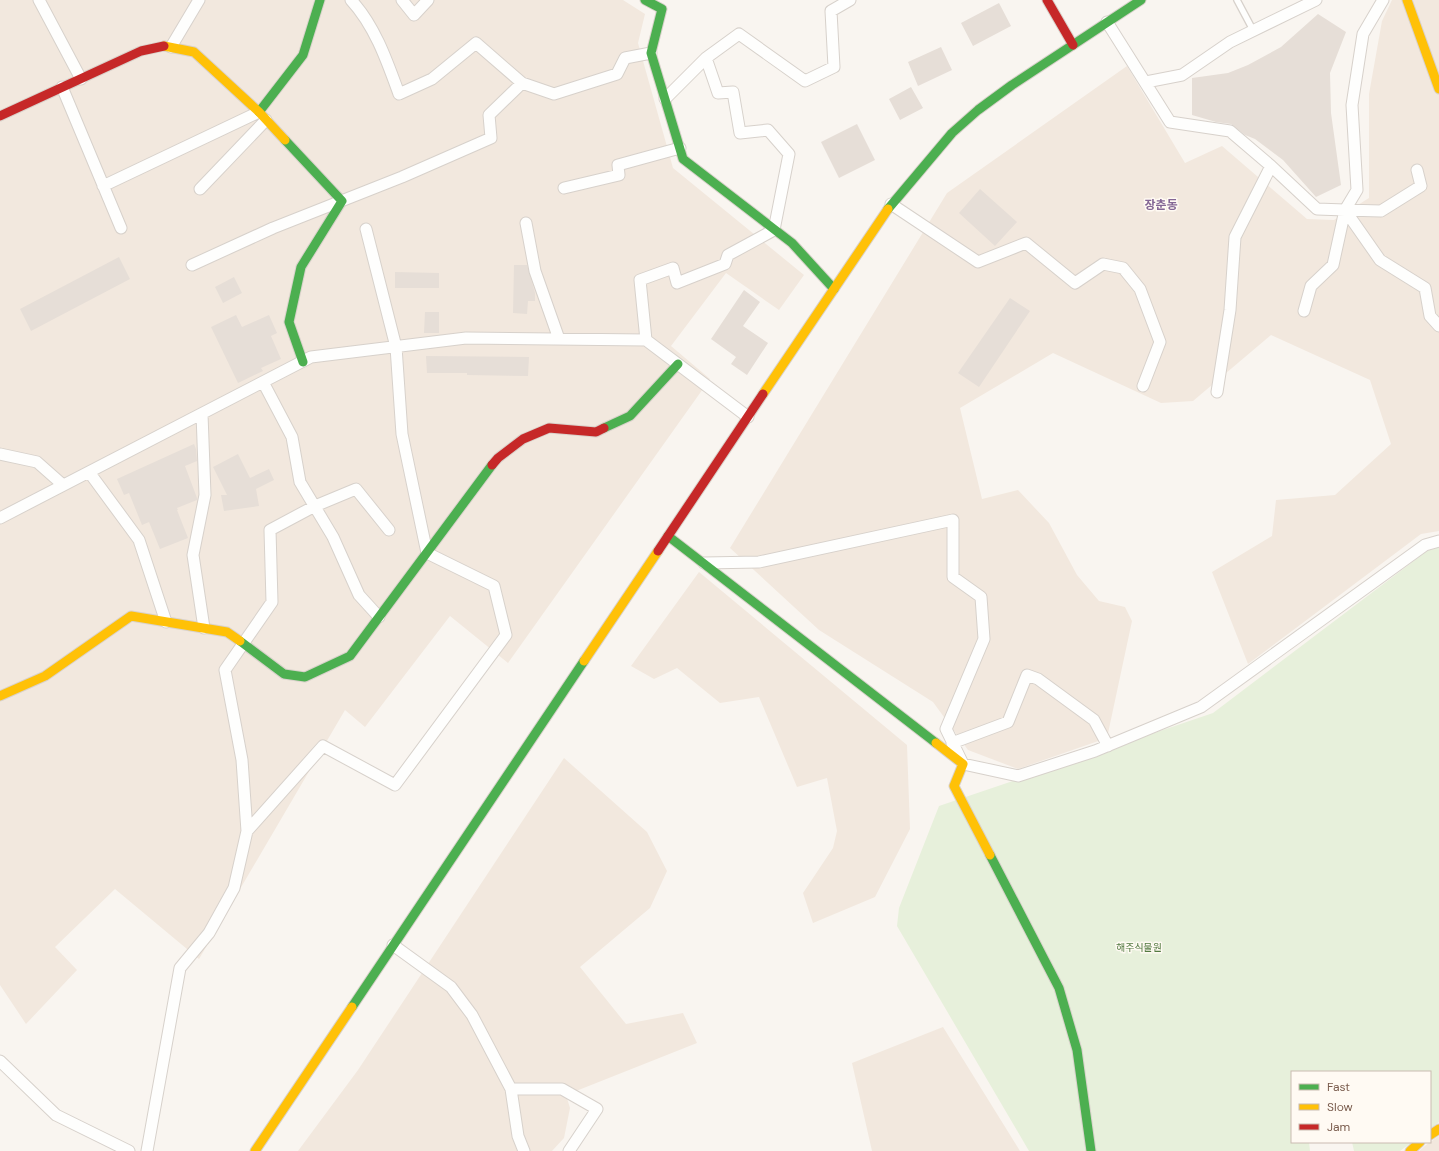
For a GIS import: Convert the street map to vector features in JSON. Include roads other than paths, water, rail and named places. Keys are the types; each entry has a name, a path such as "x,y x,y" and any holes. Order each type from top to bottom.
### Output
{"street":[{"path":"39,0 81,79"},
{"path":"171,47 199,0"},
{"path":"200,189 263,116 303,55 320,0"},
{"path":"352,0 362,11 384,53 399,94 432,79 476,43 522,83 554,94 617,74 625,58 651,53"},
{"path":"402,0 414,15 428,0"},
{"path":"645,0 662,9 651,53 683,159 792,244 834,289"},
{"path":"665,99 706,58 739,34 805,81 834,67 831,11 850,0"},
{"path":"1047,0 1073,45"},
{"path":"255,1151 891,204 952,133 973,114 1012,85 1141,0"},
{"path":"1146,82 1182,75 1230,42 1316,0"},
{"path":"1304,311 1311,286 1333,265 1345,210 1357,190 1352,105 1363,34 1383,0"},
{"path":"1407,0 1439,89"},
{"path":"1107,22 1170,122 1230,131 1317,208 1381,211 1421,186 1417,170"},
{"path":"0,116 141,51 165,46 194,52 263,116 342,201"},
{"path":"706,58 718,93 733,92 740,133 768,130 789,154 774,230"},
{"path":"192,266 273,228 342,201 491,138 489,115 522,83"},
{"path":"62,87 121,228"},
{"path":"104,186 263,116"},
{"path":"564,188 619,175 618,165 680,148"},
{"path":"1217,392 1230,310 1235,237 1271,166"},
{"path":"303,362 289,322 301,267 342,201"},
{"path":"891,204 978,262 1026,243 1075,284 1103,264 1123,268 1140,289 1160,342 1142,386"},
{"path":"1345,210 1380,260 1425,288 1430,316 1439,326"},
{"path":"526,224 535,271 559,339"},
{"path":"366,230 396,347 402,434 428,553"},
{"path":"646,340 640,280 673,268 677,283 725,264 728,255 774,230"},
{"path":"0,518 311,358 466,338 646,340 748,417"},
{"path":"0,696 45,676 131,616 227,632 284,674 306,677 350,656 498,458 523,439 549,428 596,432 630,416 678,364"},
{"path":"263,382 292,437 300,482 333,536 359,595 379,618"},
{"path":"202,414 205,495 193,555 204,628"},
{"path":"0,454 37,462 63,485"},
{"path":"89,472 139,540 166,622"},
{"path":"147,1151 180,968 209,933 234,888 247,831 242,760 225,670 272,602 270,530 315,506 356,489 389,530"},
{"path":"704,564 759,562 953,520 953,577 981,597 984,639 946,729 963,764 954,786 1059,988 1077,1050 1092,1151"},
{"path":"668,536 963,764 1018,776 1108,746 1201,707 1425,545 1439,541"},
{"path":"247,831 323,746 395,785 506,635 494,586 428,553"},
{"path":"952,743 1008,722 1027,675 1038,679 1094,720 1108,746"},
{"path":"393,946 451,987 472,1015 511,1089 518,1136 524,1151"},
{"path":"0,1061 56,1115 129,1151"},
{"path":"511,1089 562,1090 597,1109 569,1151"},
{"path":"1410,1151 1419,1143"}],"lane":[{"path":"1237,0 1254,30"}],"district":[{"name":"장춘동","path":"1161,205"}],"park label":[{"name":"해주식물원","path":"1139,947"}]}
